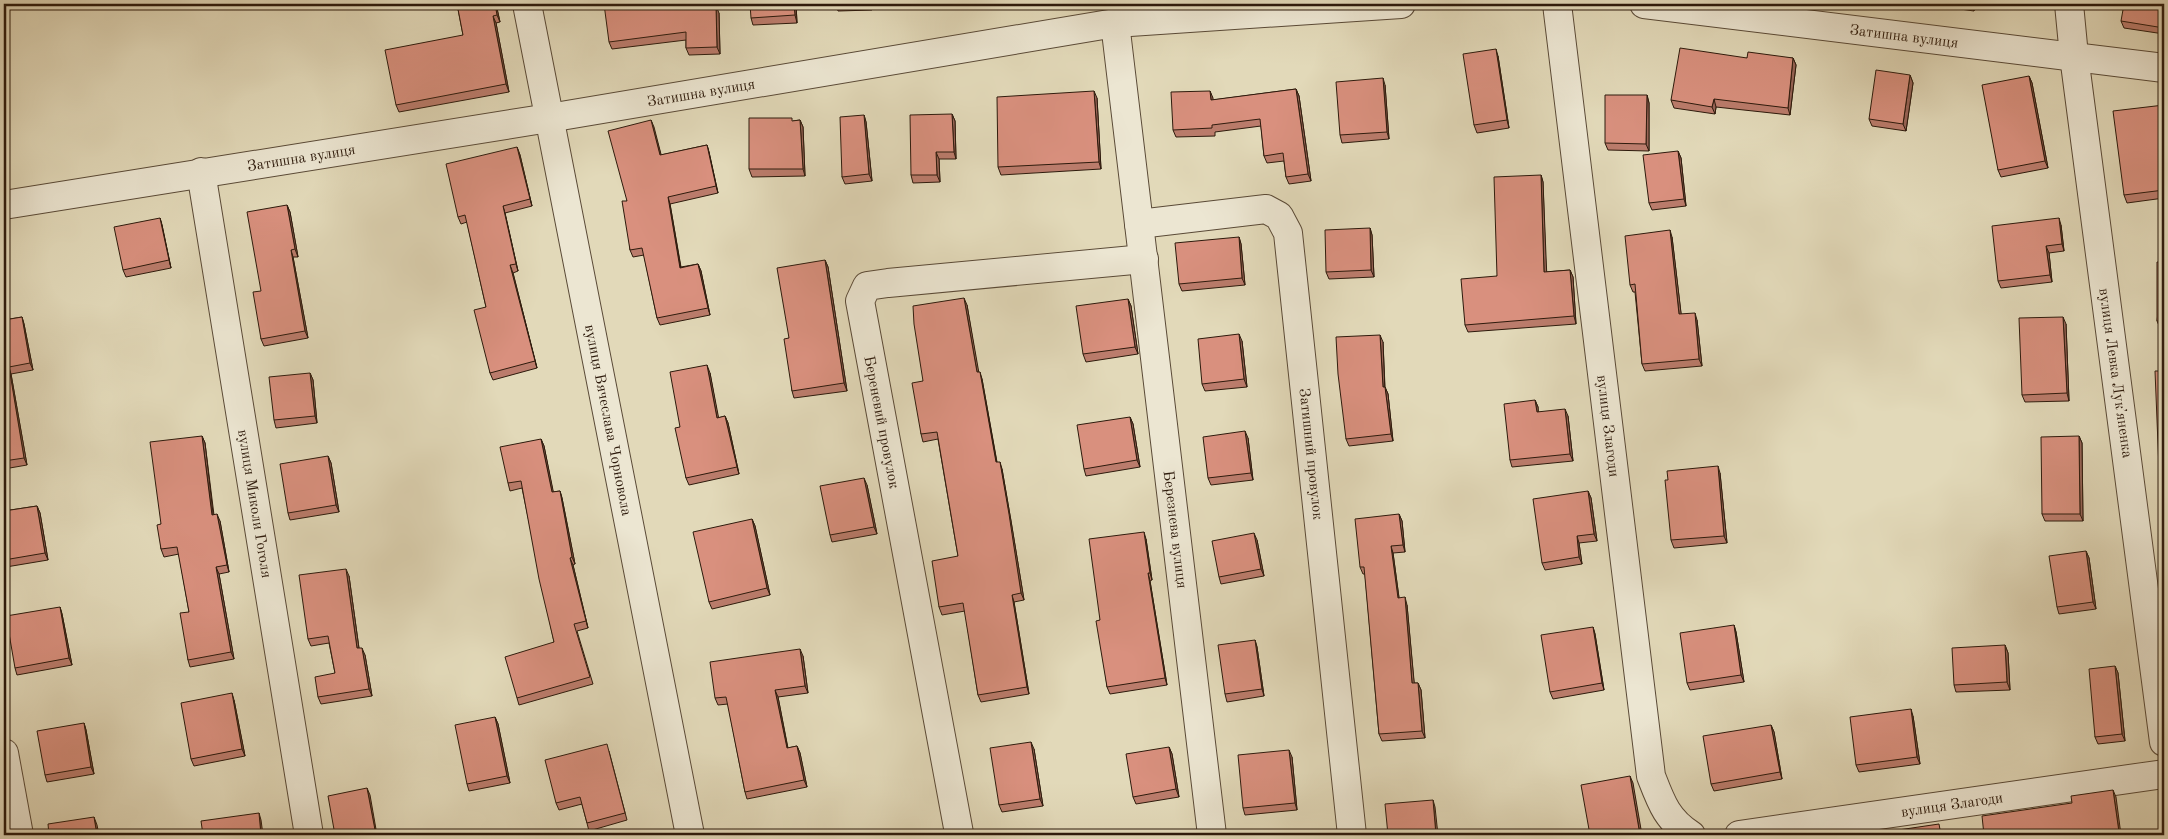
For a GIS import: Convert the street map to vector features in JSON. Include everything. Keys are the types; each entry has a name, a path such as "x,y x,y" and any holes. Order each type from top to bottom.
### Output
{"street":[{"name":"вулиця Вячеслава Чорновола","path":"527,4 690,835"},
{"name":"Затишна вулиця","path":"4,205 201,172 549,118 1115,23 1401,4"},
{"name":"вулиця Злагоди","path":"1558,4 1652,776 1662,804 1676,826 1691,835"},
{"name":"Затишна вулиця","path":"1644,4 2164,68"},
{"name":"вулиця Левка Лукʼяненка","path":"2069,4 2074,56 2164,742"},
{"name":"Березнева вулиця","path":"1115,23 1212,835"},
{"name":"вулиця Миколи Гоголя","path":"201,172 309,835"},
{"name":"Затишний провулок","path":"1139,224 1266,209 1279,216 1288,233 1352,835"},
{"name":"Береневий провулок","path":"959,833 860,301 867,286 1144,259"},
{"path":"4,753 18,835"},
{"name":"вулиця Злагоди","path":"1739,835 2164,774"}],"building":[{"path":"457,4 495,4 497,15 493,16 506,84 396,105 385,50 463,35"},
{"path":"604,4 652,4 652,8 716,6 717,47 686,48 686,32 609,42"},
{"path":"750,4 794,4 795,15 751,18"},
{"path":"2124,4 2164,4 2164,28 2121,21"},
{"path":"1680,48 1747,58 1748,52 1793,58 1788,108 1714,99 1712,107 1671,100"},
{"path":"1496,49 1507,120 1474,125 1463,54"},
{"path":"1876,70 1910,75 1903,124 1869,119"},
{"path":"2029,76 2045,161 1998,170 1982,85"},
{"path":"1383,78 1387,132 1340,135 1336,82"},
{"path":"1296,89 1308,174 1286,177 1283,153 1264,156 1260,119 1212,125 1212,128 1173,130 1171,92 1210,91 1211,100"},
{"path":"1094,91 1099,162 998,167 997,97"},
{"path":"1605,95 1647,95 1646,144 1605,143"},
{"path":"2164,105 2164,190 2124,195 2113,111"},
{"path":"952,114 954,152 936,152 937,175 911,175 910,115"},
{"path":"864,115 869,174 842,177 840,117"},
{"path":"749,118 792,118 792,121 800,120 803,169 749,169"},
{"path":"651,120 660,155 707,145 716,186 668,197 680,268 698,264 708,308 657,318 642,248 630,250 622,201 627,201 608,131"},
{"path":"517,147 530,199 503,206 516,264 510,265 535,361 490,373 474,310 486,307 465,215 458,217 446,164"},
{"path":"1678,151 1684,199 1649,203 1643,155"},
{"path":"1541,175 1544,272 1570,270 1574,316 1465,325 1461,279 1497,276 1494,177"},
{"path":"287,205 295,249 291,250 305,331 261,339 253,292 261,291 247,212"},
{"path":"160,218 169,260 123,270 114,227"},
{"path":"2059,218 2062,244 2046,246 2050,275 1998,281 1992,226"},
{"path":"1370,228 1371,270 1326,272 1325,230"},
{"path":"1670,230 1679,314 1695,313 1699,359 1642,364 1635,284 1630,285 1625,236"},
{"path":"1239,237 1242,278 1179,284 1175,243"},
{"path":"825,260 844,383 792,391 784,339 789,338 777,268"},
{"path":"2157,262 2164,262 2164,321 2157,321"},
{"path":"964,298 977,372 980,372 996,462 1000,462 1009,514 1021,593 1012,595 1027,687 978,695 963,603 939,607 932,561 958,556 937,432 921,434 912,383 923,381 913,306"},
{"path":"1128,299 1135,347 1083,354 1076,306"},
{"path":"22,317 30,363 9,367 24,458 4,461 4,320"},
{"path":"2063,317 2067,393 2022,395 2019,318"},
{"path":"1239,334 1244,379 1202,384 1198,339"},
{"path":"1380,335 1383,387 1385,387 1391,434 1346,439 1338,374 1336,337"},
{"path":"707,365 717,418 725,416 737,467 686,478 675,428 680,427 670,372"},
{"path":"2155,371 2164,371 2164,469 2159,469"},
{"path":"310,373 315,416 274,420 269,377"},
{"path":"1535,400 1537,412 1565,409 1570,454 1510,460 1504,404"},
{"path":"1130,417 1137,460 1084,469 1077,425"},
{"path":"1245,431 1251,473 1208,478 1203,437"},
{"path":"202,436 212,515 217,514 227,565 216,567 231,652 188,660 180,613 189,612 177,547 161,549 157,525 161,524 150,442"},
{"path":"2079,436 2080,514 2042,514 2041,437"},
{"path":"541,439 552,492 560,491 572,557 570,558 586,621 574,624 590,677 517,698 505,657 554,642 539,579 521,481 508,483 500,447"},
{"path":"328,456 336,505 288,513 280,464"},
{"path":"1718,466 1724,536 1671,540 1665,480 1668,480 1667,471"},
{"path":"864,478 874,527 830,535 820,486"},
{"path":"1588,491 1594,534 1577,536 1579,557 1542,563 1533,499"},
{"path":"37,506 45,553 4,560 4,511"},
{"path":"1399,514 1403,545 1391,546 1398,598 1405,597 1412,683 1418,683 1422,731 1379,734 1364,567 1360,567 1355,519"},
{"path":"752,519 767,588 709,602 693,532"},
{"path":"1144,532 1150,573 1148,573 1165,678 1107,687 1096,621 1100,620 1089,539"},
{"path":"1254,533 1261,569 1219,577 1212,541"},
{"path":"2086,551 2093,602 2057,607 2049,556"},
{"path":"346,569 357,648 362,648 369,689 318,697 315,677 335,673 328,636 308,639 299,575"},
{"path":"60,607 69,658 15,668 6,616"},
{"path":"1734,625 1741,675 1687,683 1680,633"},
{"path":"1593,627 1602,683 1550,692 1541,635"},
{"path":"1255,640 1262,689 1225,694 1218,645"},
{"path":"2005,645 2007,682 1954,685 1952,648"},
{"path":"800,649 805,686 775,690 787,748 797,746 804,780 745,792 726,697 715,698 710,662"},
{"path":"2115,666 2122,734 2095,737 2089,669"},
{"path":"232,693 242,749 191,759 181,703"},
{"path":"1911,709 1917,757 1856,765 1850,717"},
{"path":"495,717 507,776 467,784 455,725"},
{"path":"84,723 91,767 45,775 37,731"},
{"path":"1771,725 1780,772 1711,784 1703,736"},
{"path":"1031,742 1040,799 999,805 990,748"},
{"path":"607,744 625,813 587,823 580,797 556,803 545,760"},
{"path":"1169,747 1176,789 1133,797 1126,754"},
{"path":"1289,750 1295,803 1243,808 1238,755"},
{"path":"1630,776 1640,835 1590,835 1581,785"},
{"path":"367,788 376,835 335,835 328,796"},
{"path":"2113,790 2119,832 2139,830 2140,835 1984,835 1982,816 2072,803 2071,796"},
{"path":"1433,800 1436,835 1388,835 1385,804"},
{"path":"259,813 261,835 203,835 201,821"},
{"path":"94,817 97,835 49,835 48,824"},
{"path":"1939,824 1941,835 1879,835 1878,833"}]}
